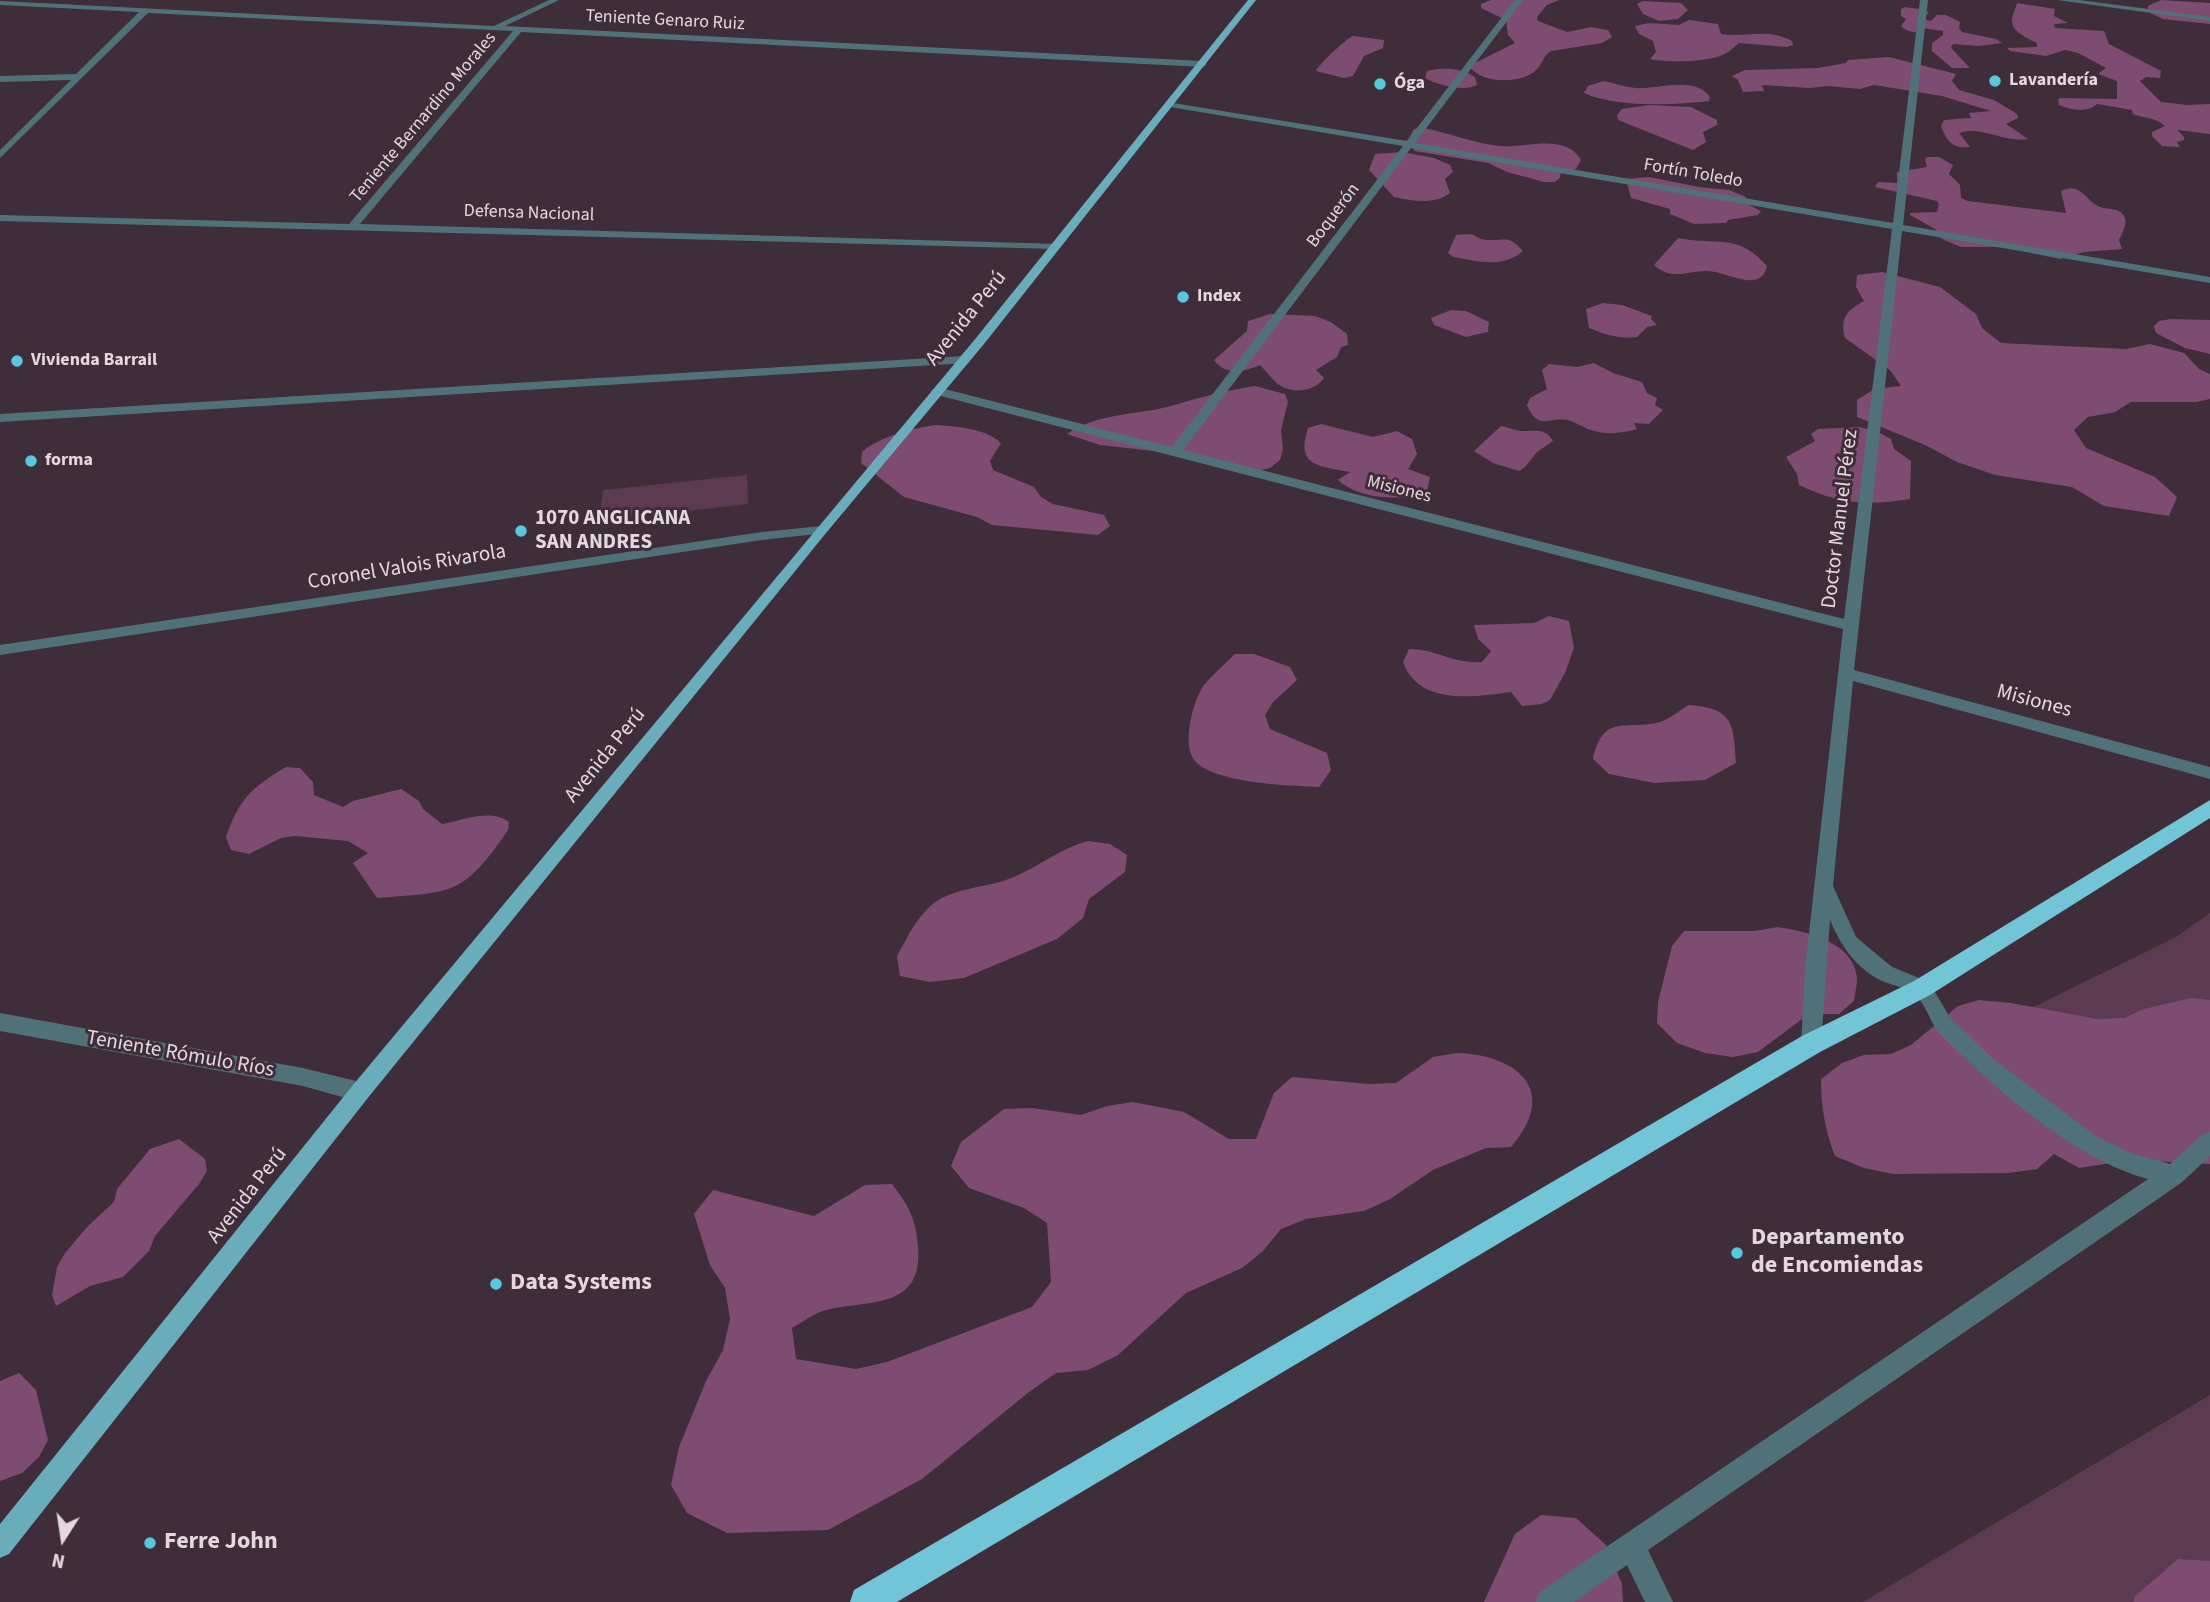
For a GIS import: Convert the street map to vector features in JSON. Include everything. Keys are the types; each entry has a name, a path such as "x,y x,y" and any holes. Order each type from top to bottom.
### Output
{"highway":[{"path":"866,1602 1811,1044 1922,988 2210,808"}],"main road":[{"name":"Avenida Perú","path":"0,1545 360,1092 821,530 964,360 1252,0"}],"street":[{"name":"Teniente Bernardino Morales","path":"494,28 555,0"},
{"name":"Boquerón","path":"1175,452 1519,0"},
{"name":"Doctor Manuel Pérez","path":"1811,1044 1815,969 1851,626 1924,0"},
{"path":"2061,0 2210,19"},
{"path":"0,155 145,11 172,1"},
{"name":"Teniente Genaro Ruiz","path":"0,3 1203,64"},
{"name":"Teniente Bernardino Morales","path":"353,226 519,29"},
{"path":"0,79 79,77"},
{"name":"Fortín Toledo","path":"1170,104 2210,280"},
{"name":"Defensa Nacional","path":"0,218 1056,246"},
{"path":"0,418 964,360"},
{"name":"Misiones","path":"937,391 1851,626"},
{"name":"Coronel Valois Rivarola","path":"0,650 761,536 821,530"},
{"name":"Misiones","path":"1847,674 2210,773"},
{"path":"1825,885 1849,942 1885,973 1922,988 1942,1022 1985,1065 2089,1144 2128,1163 2173,1175"},
{"name":"Teniente Rómulo Ríos","path":"0,1022 303,1077 360,1092"},
{"path":"1550,1602 2173,1175 2210,1142"},
{"path":"1632,1545 1659,1602"}],"shaded area":[{"path":"1491,0 1559,0 1547,5 1537,17 1538,21 1567,32 1591,27 1608,30 1612,37 1602,43 1551,51 1537,69 1522,78 1492,79 1475,72 1469,66 1515,43 1508,35 1506,20 1481,8 1481,4"},
{"path":"2161,0 2210,3 2210,24 2163,19 2148,12 2148,6"},
{"path":"1643,1 1681,3 1688,10 1678,19 1659,21 1643,14 1637,4"},
{"path":"2017,3 2055,9 2054,16 2068,23 2054,24 2055,28 2104,31 2109,44 2161,71 2160,78 2146,77 2140,81 2161,102 2210,104 2210,134 2177,130 2184,137 2184,140 2177,142 2180,147 2162,146 2152,136 2152,132 2165,126 2133,114 2132,110 2097,104 2089,109 2079,110 2059,105 2058,99 2062,98 2117,99 2117,81 2098,74 2106,68 2078,53 2065,50 2046,56 2010,51 2007,48 2037,47 2037,43 2021,34 2012,24"},
{"path":"1905,7 1926,10 1929,13 1921,18 1931,21 1937,15 1946,15 1960,22 1959,28 1962,32 1996,39 2002,43 1979,46 1953,44 1951,48 1970,68 1952,68 1932,51 1932,43 1943,35 1943,31 1922,28 1921,31 1915,32 1906,30 1901,26 1906,19 1901,16 1901,9"},
{"path":"1689,20 1718,24 1721,34 1774,35 1792,41 1793,45 1787,47 1739,43 1723,55 1704,60 1650,59 1656,52 1653,41 1639,34 1635,26 1649,23 1679,25"},
{"path":"1353,36 1384,40 1383,48 1364,56 1353,76 1344,78 1316,71 1333,52"},
{"path":"1889,57 1956,74 1952,81 1959,90 1994,100 2017,114 2018,118 2006,124 2028,139 2010,139 1984,132 1967,131 1959,133 1970,147 1954,145 1948,140 1941,126 1944,120 1971,118 1969,113 1991,111 1942,96 1874,85 1860,89 1762,85 1764,91 1743,92 1738,80 1732,76 1745,70 1818,68 1846,63 1848,60"},
{"path":"1437,69 1466,72 1475,77 1477,85 1451,87 1425,78 1427,71"},
{"path":"1603,81 1636,88 1685,85 1703,90 1710,97 1709,101 1645,104 1612,101 1584,93 1588,86"},
{"path":"1649,105 1691,107 1717,120 1717,125 1703,132 1706,142 1693,150 1618,120 1617,115 1622,109"},
{"path":"1424,128 1499,146 1565,146 1574,151 1581,160 1576,169 1560,174 1560,178 1555,182 1544,182 1507,172 1488,163 1415,151 1407,142 1414,129"},
{"path":"1402,152 1434,158 1450,165 1453,172 1445,179 1450,193 1430,201 1394,197 1369,170 1375,154"},
{"path":"1927,157 1939,157 1953,165 1949,174 1960,185 1961,198 1968,201 2066,213 2061,191 2073,188 2078,190 2100,207 2118,210 2123,214 2125,224 2119,240 2122,249 2084,252 2060,259 2002,247 1961,247 1942,239 1935,229 1910,215 1937,212 1937,201 1875,187 1878,182 1897,183 1897,172 1927,167"},
{"path":"1649,177 1729,190 1746,197 1747,204 1761,211 1758,215 1728,220 1726,223 1694,224 1670,214 1670,209 1631,198 1626,179"},
{"path":"1471,234 1485,240 1510,240 1523,251 1515,257 1498,262 1453,257 1448,253 1456,235"},
{"path":"1678,238 1736,244 1756,255 1767,266 1763,275 1750,280 1708,271 1668,273 1654,265"},
{"path":"1882,272 1940,287 1976,314 1982,328 2001,343 2126,349 2150,344 2184,353 2199,369 2210,374 2210,399 2196,402 2131,402 2115,412 2088,417 2074,430 2086,448 2155,477 2177,497 2169,516 2104,506 2072,487 1995,475 1957,462 1925,445 1857,417 1857,400 1874,389 1901,386 1890,370 1845,338 1843,325 1846,316 1864,301 1856,287 1857,275"},
{"path":"1603,303 1622,305 1652,316 1651,319 1657,325 1647,327 1637,337 1613,336 1589,328 1586,309"},
{"path":"1451,310 1466,311 1489,322 1488,332 1466,337 1434,325 1431,318"},
{"path":"1270,314 1315,316 1331,322 1347,334 1348,345 1341,347 1337,357 1316,370 1324,378 1315,386 1292,390 1281,386 1260,365 1235,371 1224,369 1214,360 1247,331 1248,321"},
{"path":"2210,320 2210,354 2185,348 2156,333 2154,326 2159,321"},
{"path":"1594,363 1613,373 1642,382 1647,393 1657,398 1655,405 1663,410 1649,424 1634,423 1637,429 1612,433 1594,431 1562,419 1540,421 1531,413 1527,405 1530,398 1547,389 1542,370 1549,364 1577,367"},
{"path":"1255,386 1285,394 1288,402 1281,430 1283,449 1280,460 1270,468 1254,472 1171,453 1100,445 1067,434 1104,418 1158,409"},
{"path":"1321,424 1373,437 1397,431 1412,439 1417,454 1408,469 1430,477 1427,492 1422,497 1389,497 1367,494 1347,487 1338,480 1350,472 1320,466 1308,457 1305,450 1308,428"},
{"path":"937,425 971,429 995,438 1001,443 990,461 993,470 1034,487 1041,497 1053,504 1104,515 1110,526 1098,535 992,525 977,517 904,497 861,463 862,452 878,441"},
{"path":"1501,426 1546,433 1553,441 1537,452 1519,471 1493,463 1474,451"},
{"path":"1860,427 1891,439 1894,449 1911,461 1910,499 1853,502 1799,485 1797,474 1786,457 1815,441 1811,434 1818,429"},
{"path":"747,475 748,504 599,521 603,490"},
{"path":"1549,616 1569,621 1574,648 1565,673 1550,700 1542,704 1522,706 1511,692 1465,696 1434,692 1421,686 1403,662 1409,649 1428,651 1461,661 1482,662 1491,651 1478,639 1474,625 1534,623"},
{"path":"1235,654 1254,654 1290,667 1297,680 1273,702 1265,715 1270,729 1327,753 1331,770 1319,787 1235,779 1218,774 1195,761 1191,754 1189,734 1196,701 1204,685"},
{"path":"1689,705 1715,710 1728,720 1734,738 1736,763 1705,780 1654,783 1609,774 1593,759 1597,744 1610,729 1660,722"},
{"path":"286,767 300,768 313,782 314,795 343,807 353,801 401,789 419,801 423,809 442,824 485,815 509,822 508,830 479,868 454,886 423,894 377,898 353,863 368,853 348,841 295,836 281,838 249,854 231,850 226,837 242,803 264,781"},
{"path":"1088,841 1110,844 1127,855 1125,872 1089,899 1083,918 1057,939 964,978 930,982 900,976 897,956 917,921 934,903 950,894 1017,876 1067,849"},
{"path":"2210,913 2210,1107 2017,1015 2176,937"},
{"path":"1778,927 1803,932 1839,947 1854,966 1857,978 1854,1001 1839,1014 1809,1014 1758,1052 1733,1057 1705,1053 1677,1043 1657,1023 1658,1002 1672,946 1684,931 1755,931"},
{"path":"2191,998 2210,1000 2210,1164 2130,1160 2079,1168 2054,1154 2037,1169 2009,1173 1893,1174 1864,1168 1835,1156 1824,1118 1821,1079 1842,1063 1864,1055 1891,1054 1911,1045 1958,1006 1979,1000 2011,1003 2097,1019 2124,1018 2144,1009"},
{"path":"1457,1053 1479,1055 1498,1061 1514,1069 1525,1080 1532,1093 1532,1109 1525,1127 1511,1147 1486,1148 1433,1170 1390,1199 1364,1211 1306,1219 1281,1229 1263,1251 1242,1268 1186,1293 1118,1355 1088,1370 1056,1373 922,1479 828,1530 727,1533 687,1513 671,1485 679,1447 706,1381 723,1350 730,1319 725,1288 710,1265 694,1214 713,1190 814,1216 865,1185 892,1184 907,1206 915,1228 917,1269 911,1284 900,1294 886,1300 820,1312 792,1328 796,1359 856,1369 887,1362 1032,1307 1051,1282 1047,1223 1024,1208 969,1188 951,1166 961,1142 1004,1109 1032,1108 1081,1115 1107,1106 1133,1102 1184,1112 1229,1139 1256,1139 1274,1093 1292,1077 1369,1084 1396,1083 1433,1057"},
{"path":"179,1139 205,1159 207,1171 199,1184 155,1236 149,1251 123,1277 90,1286 56,1306 52,1295 57,1267 65,1253 88,1226 114,1202 117,1189 150,1149"},
{"path":"19,1373 36,1390 48,1440 39,1457 22,1473 0,1481 0,1381"},
{"path":"2210,1395 2210,1602 1863,1602"},
{"path":"1541,1515 1576,1518 1606,1545 1622,1584 1623,1602 1484,1602 1515,1534"},
{"path":"2178,1559 2210,1561 2210,1602 2134,1602 2134,1597"}],"place":[{"name":"Lavandería","path":"1995,81"},
{"name":"Óga","path":"1380,84"},
{"name":"Index","path":"1183,297"},
{"name":"Vivienda Barrail","path":"17,361"},
{"name":"forma","path":"31,461"},
{"name":"1070 ANGLICANA SAN ANDRES","path":"521,531"},
{"name":"Departamento de Encomiendas","path":"1737,1253"},
{"name":"Data Systems","path":"496,1284"},
{"name":"Ferre John","path":"150,1543"}]}
